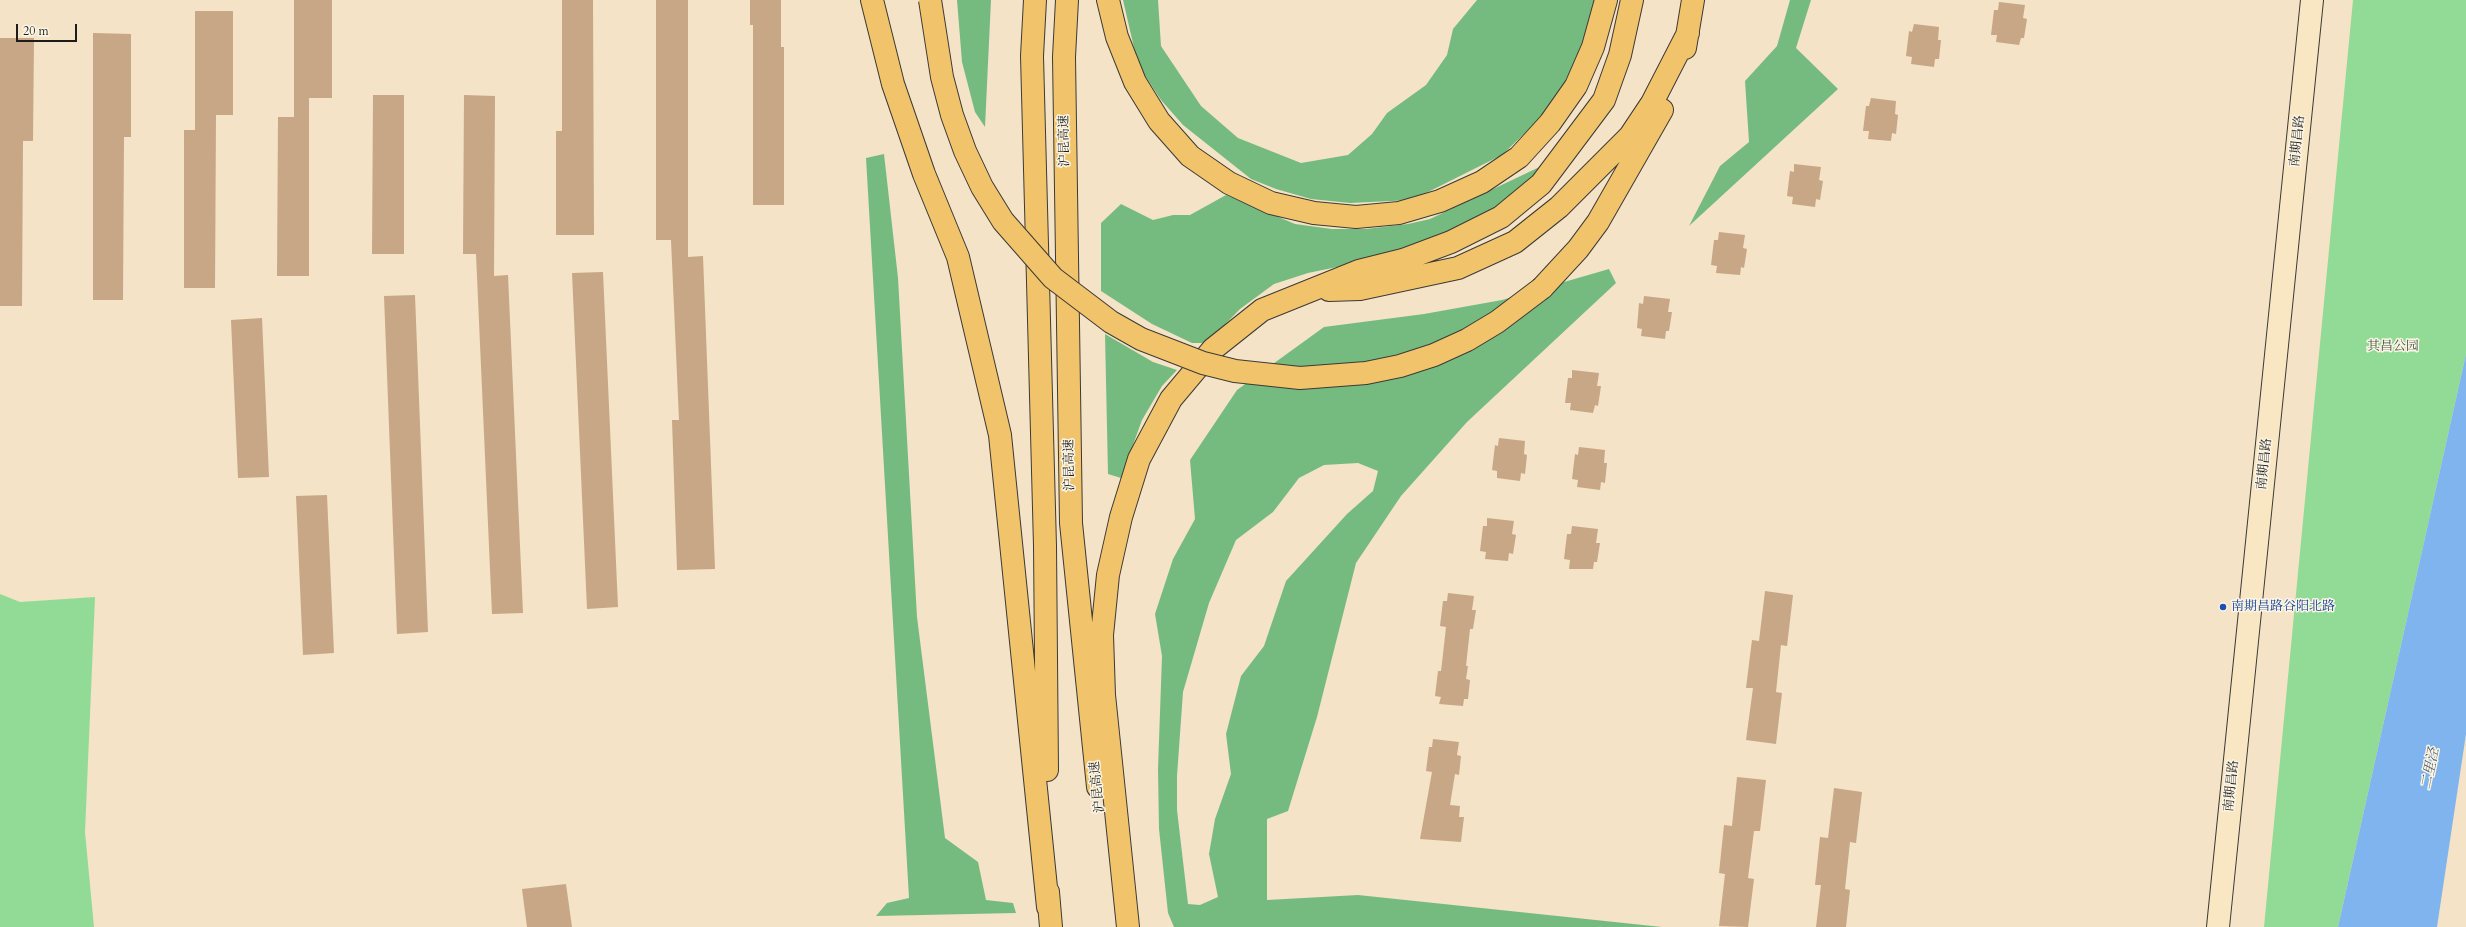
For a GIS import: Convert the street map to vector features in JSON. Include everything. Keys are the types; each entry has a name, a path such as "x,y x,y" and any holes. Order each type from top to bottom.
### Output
{"highway":[{"path":"872,0 894,84 924,174 958,257 1000,435 1049,917"},
{"path":"930,0 942,77 952,114 965,151 982,187 1003,221 1054,278 1111,322 1141,339 1203,363 1235,371 1300,378 1366,373 1400,366 1434,355 1467,340 1497,322 1542,288 1578,249 1598,222 1626,177 1679,75 1693,0"},
{"name":"沪昆高速","path":"1035,0 1032,56 1045,546 1049,917"},
{"name":"沪昆高速","path":"1067,0 1064,57 1071,523 1116,913"},
{"path":"1108,0 1117,37 1135,82 1159,121 1190,156 1229,183 1271,204 1314,213 1356,217 1399,214 1440,202 1482,182 1519,157 1550,123 1576,86 1593,47 1606,0"},
{"path":"1128,927 1116,913 1102,635 1108,575 1121,517 1139,459 1171,399 1213,349 1262,310 1315,290 1359,271 1403,260 1451,242 1501,217 1541,184 1604,100 1620,54 1632,0"},
{"path":"1315,290 1360,289 1458,268 1515,242 1559,207 1630,136 1652,103 1688,33"}],"main road":[{"name":"南期昌路","path":"2218,927 2312,0"}],"green space":[{"path":"957,0 991,0 985,127 975,112 962,62"},
{"path":"1123,0 1158,0 1161,46 1201,106 1238,138 1301,163 1348,155 1372,134 1387,113 1426,85 1447,55 1453,29 1477,0 1599,0 1590,40 1552,107 1502,155 1412,200 1350,203 1311,199 1276,189 1251,179 1183,125 1161,100 1138,65"},
{"path":"1790,0 1811,0 1796,48 1838,89 1689,226 1720,166 1749,142 1745,81 1777,46"},
{"name":"其昌公园","path":"2353,0 2466,0 2466,354 2338,927 2264,927"},
{"path":"884,154 898,278 917,617 945,838 978,862 986,900 1013,903 1016,913 876,916 887,903 909,898 866,158"},
{"path":"1550,162 1493,213 1436,241 1371,260 1308,273 1274,284 1240,309 1207,343 1192,343 1152,324 1101,291 1101,223 1121,204 1153,220 1173,215 1190,215 1226,195 1295,224 1332,229 1366,229 1408,224 1430,219"},
{"path":"1609,269 1616,283 1467,422 1401,496 1356,563 1317,717 1288,811 1267,819 1267,900 1358,895 1662,927 1174,927 1168,913 1159,829 1158,769 1162,656 1155,614 1173,559 1195,519 1190,460 1237,390 1324,327 1424,314 1502,300","holes":["1358,463 1378,471 1373,491 1347,514 1286,581 1264,646 1241,676 1226,734 1231,774 1215,819 1209,854 1218,897 1200,905 1188,904 1177,810 1177,776 1183,692 1209,603 1236,540 1273,512 1299,478 1324,465"]},
{"path":"1105,334 1153,362 1177,370 1162,386 1142,420 1121,478 1108,474"},
{"path":"0,594 20,602 95,597 85,832 94,927 0,927"}],"water":[{"name":"二里泾","path":"2466,354 2466,734 2437,927 2338,927"}],"building":[{"path":"294,0 332,0 332,98 309,98 309,276 277,276 278,117 294,117"},
{"path":"562,0 593,0 594,235 556,235 556,131 562,131"},
{"path":"656,0 688,0 688,257 703,256 715,569 677,570 672,420 679,420 671,240 656,240"},
{"path":"750,0 781,0 781,47 784,47 784,205 753,205 753,25 750,25"},
{"path":"1999,2 2025,5 2023,18 2027,19 2024,38 2021,38 2019,45 1996,42 1997,35 1991,35 1994,10 1998,10"},
{"path":"195,11 233,11 233,115 216,115 215,288 184,288 184,130 195,130"},
{"path":"1914,24 1939,27 1938,40 1941,40 1939,59 1935,59 1934,67 1911,64 1912,57 1906,56 1909,31 1912,32"},
{"path":"93,33 131,34 131,137 124,137 123,300 93,300"},
{"path":"0,38 34,38 33,141 23,141 22,306 0,306"},
{"path":"373,95 404,95 404,254 372,254"},
{"path":"464,95 495,96 494,276 508,275 523,613 492,614 476,254 463,254"},
{"path":"1871,98 1896,101 1895,114 1898,115 1896,134 1892,133 1891,141 1868,139 1869,131 1863,131 1866,106 1869,106"},
{"path":"1794,164 1821,167 1819,180 1823,181 1820,200 1816,199 1815,207 1792,204 1793,197 1787,196 1790,171 1794,172"},
{"path":"1719,232 1745,235 1743,248 1747,249 1744,268 1741,267 1740,275 1716,273 1717,266 1711,265 1714,240 1718,240"},
{"path":"603,272 618,607 587,609 572,273"},
{"path":"415,295 428,632 397,634 384,296"},
{"path":"1644,296 1670,299 1668,312 1672,312 1669,331 1666,331 1665,339 1641,336 1642,329 1637,328 1639,303 1643,304"},
{"path":"262,318 269,477 238,478 231,320"},
{"path":"1572,370 1599,373 1597,386 1601,386 1598,406 1595,405 1593,413 1570,410 1571,403 1565,403 1568,378 1572,378"},
{"path":"1499,438 1525,441 1524,454 1527,455 1525,474 1521,473 1520,481 1497,478 1497,471 1492,470 1495,445 1498,446"},
{"path":"1579,447 1605,450 1604,463 1607,463 1605,483 1601,482 1600,490 1577,487 1578,480 1572,479 1575,454 1578,455"},
{"path":"327,495 334,653 303,655 296,496"},
{"path":"1487,518 1514,521 1512,534 1516,535 1513,554 1509,553 1508,561 1485,559 1486,552 1480,551 1483,526 1487,526"},
{"path":"1572,526 1598,529 1596,543 1600,543 1597,562 1594,562 1593,569 1569,569 1570,560 1564,559 1567,534 1571,534"},
{"path":"1765,591 1793,595 1787,646 1781,645 1776,692 1782,693 1776,744 1746,740 1753,688 1746,688 1752,640 1759,641"},
{"path":"1448,593 1474,596 1472,610 1476,610 1473,629 1470,629 1466,666 1468,666 1466,679 1470,680 1468,699 1464,699 1463,706 1439,704 1441,697 1435,696 1438,671 1441,671 1446,627 1440,626 1443,601 1447,601"},
{"path":"1433,739 1459,742 1457,755 1461,756 1459,775 1455,774 1450,805 1460,806 1459,817 1464,817 1461,842 1420,839 1432,772 1426,771 1429,747 1432,747"},
{"path":"1737,777 1766,780 1760,831 1754,831 1748,878 1754,879 1748,927 1719,926 1725,874 1719,873 1724,825 1732,826"},
{"path":"1834,788 1862,792 1856,843 1850,842 1845,889 1850,890 1846,927 1816,927 1821,885 1815,885 1820,837 1828,838"},
{"path":"566,884 572,927 527,927 522,889"}],"place":[{"name":"南期昌路谷阳北路","path":"2223,607"}]}
